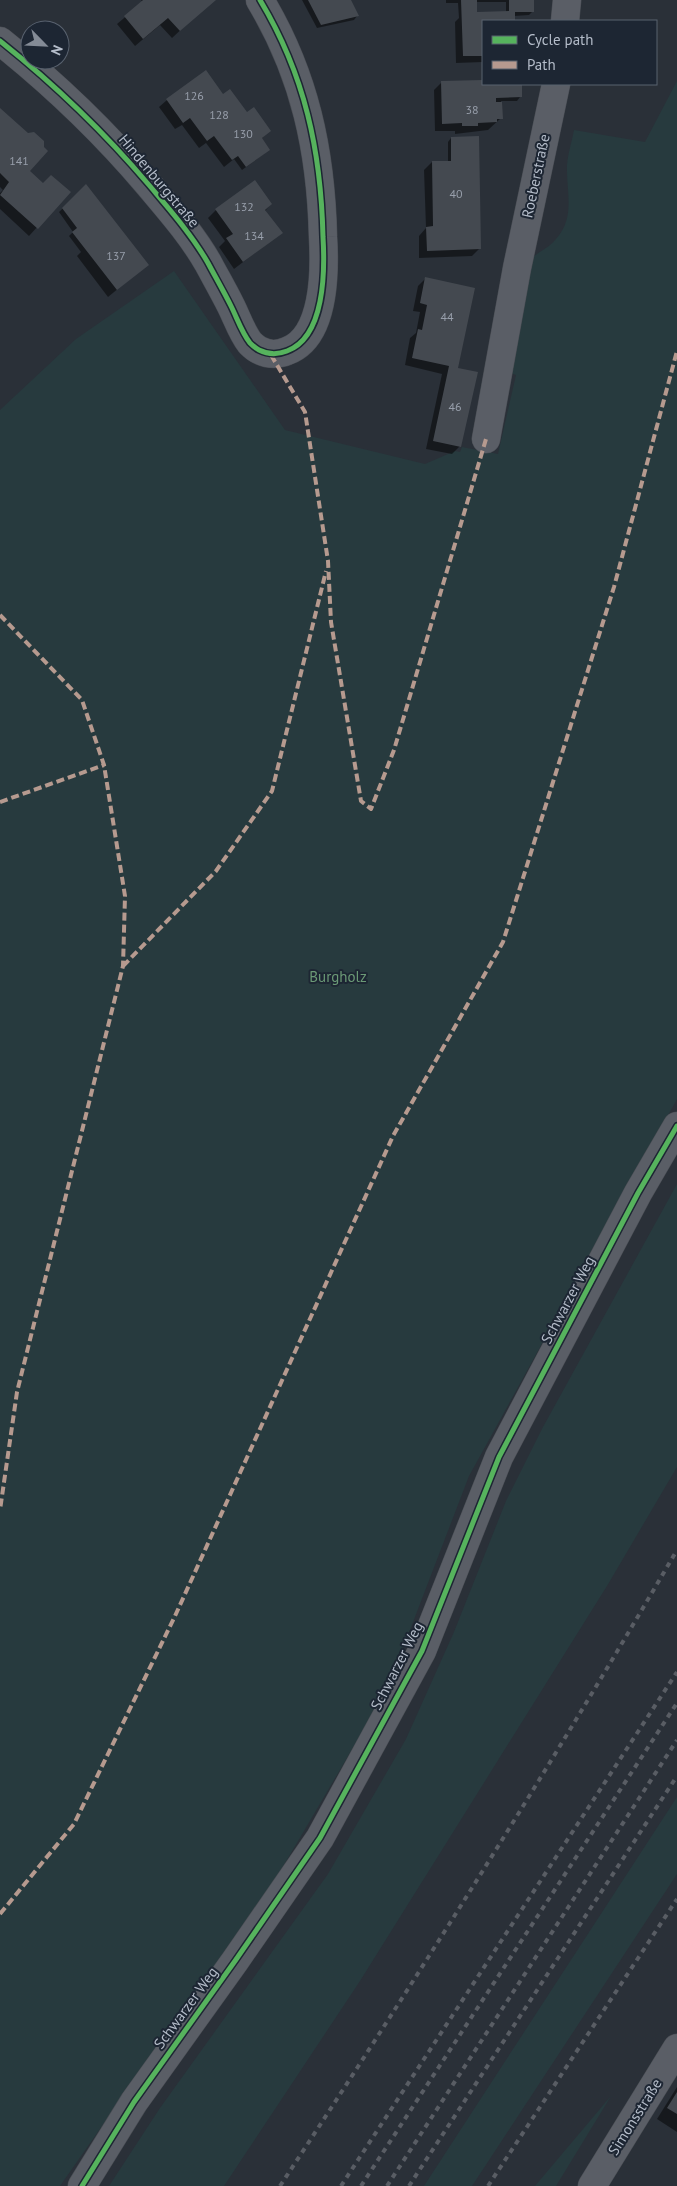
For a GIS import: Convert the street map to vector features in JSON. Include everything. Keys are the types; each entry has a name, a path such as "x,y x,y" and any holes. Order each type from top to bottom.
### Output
{"street":[{"name":"Hindenburgstraße","path":"0,41 63,95 99,130 162,200 203,254 250,343 260,350 271,354 281,353 292,349 304,338 317,313 324,280 322,208 311,124 298,80 283,42 260,0"},
{"path":"565,20 567,0"},
{"name":"Roeberstraße","path":"486,439 517,268 556,85"},
{"name":"Schwarzer Weg","path":"82,2186 134,2102 320,1838 422,1651 499,1458 638,1193 677,1126"},
{"name":"Simonsstraße","path":"592,2186 677,2048"}],"green space":[{"name":"Burgholz","path":"677,81 677,1099 469,1476 387,1690 278,1875 60,2186 0,2186 0,410 76,339 174,271 285,430 425,464 455,451 460,452 462,447 498,454 516,375 503,370 529,261 553,242 562,231 566,222 569,204 567,165 574,130 645,142"},
{"path":"677,1184 677,1467 607,1586 360,1981 224,2186 109,2186 160,2108 328,1874 406,1739 454,1632 506,1501 543,1427"},
{"path":"677,1797 677,1874 472,2186 424,2186"},
{"path":"611,2096 556,2186 535,2186"}],"building":[{"path":"143,0 216,0 180,31 168,18 143,39 124,16"},
{"path":"308,0 351,0 359,16 321,25"},
{"path":"461,0 477,0 477,12 509,11 509,0 534,0 534,12 515,12 515,20 482,20 482,56 463,56"},
{"path":"206,70 223,94 230,89 247,112 254,107 271,131 262,138 270,150 246,167 238,156 232,160 214,136 207,141 190,118 183,123 166,99"},
{"path":"482,80 482,85 522,85 522,97 496,98 496,102 502,102 503,119 497,119 497,122 478,123 478,126 462,126 462,123 442,124 441,81"},
{"path":"0,108 28,133 34,132 44,141 44,147 48,151 30,171 43,183 51,175 71,192 38,229 0,195 9,182 0,173"},
{"path":"479,136 481,249 427,251 426,227 433,226 432,161 451,161 451,137"},
{"path":"255,180 272,204 265,210 283,233 243,262 226,238 233,234 215,209"},
{"path":"86,184 149,265 117,290 72,232 77,228 62,208"},
{"path":"425,277 475,288 458,368 478,372 461,447 433,441 449,366 412,358 418,329 422,330 427,305 420,303"},
{"path":"677,2092 677,2114 667,2108"}],"railway":[{"path":"280,2186 483,1871 677,1550"},
{"path":"341,2186 677,1672"},
{"path":"361,2186 677,1703"},
{"path":"387,2186 677,1740"},
{"path":"409,2186 677,1776"},
{"path":"488,2186 677,1899"}],"marked path":[{"path":"0,1914 74,1824 175,1616 393,1136 503,942 614,587 677,351"},
{"path":"271,355 305,412 328,561 331,622 361,801 371,809 394,750 486,439"},
{"path":"123,966 216,871 272,791 326,571"},
{"path":"0,615 82,700 104,765 125,896 123,966 17,1392 0,1510"},
{"path":"0,802 104,765"}],"cycle path":[{"path":"0,41 78,109 132,165 165,204 202,253 244,335 250,343 263,352 270,354 280,353 300,343 309,332 316,318 323,284 324,267 322,205 319,174 308,114 289,57 276,28 260,0"},
{"path":"82,2186 134,2102 320,1838 422,1651 499,1457 638,1193 677,1126"}]}
